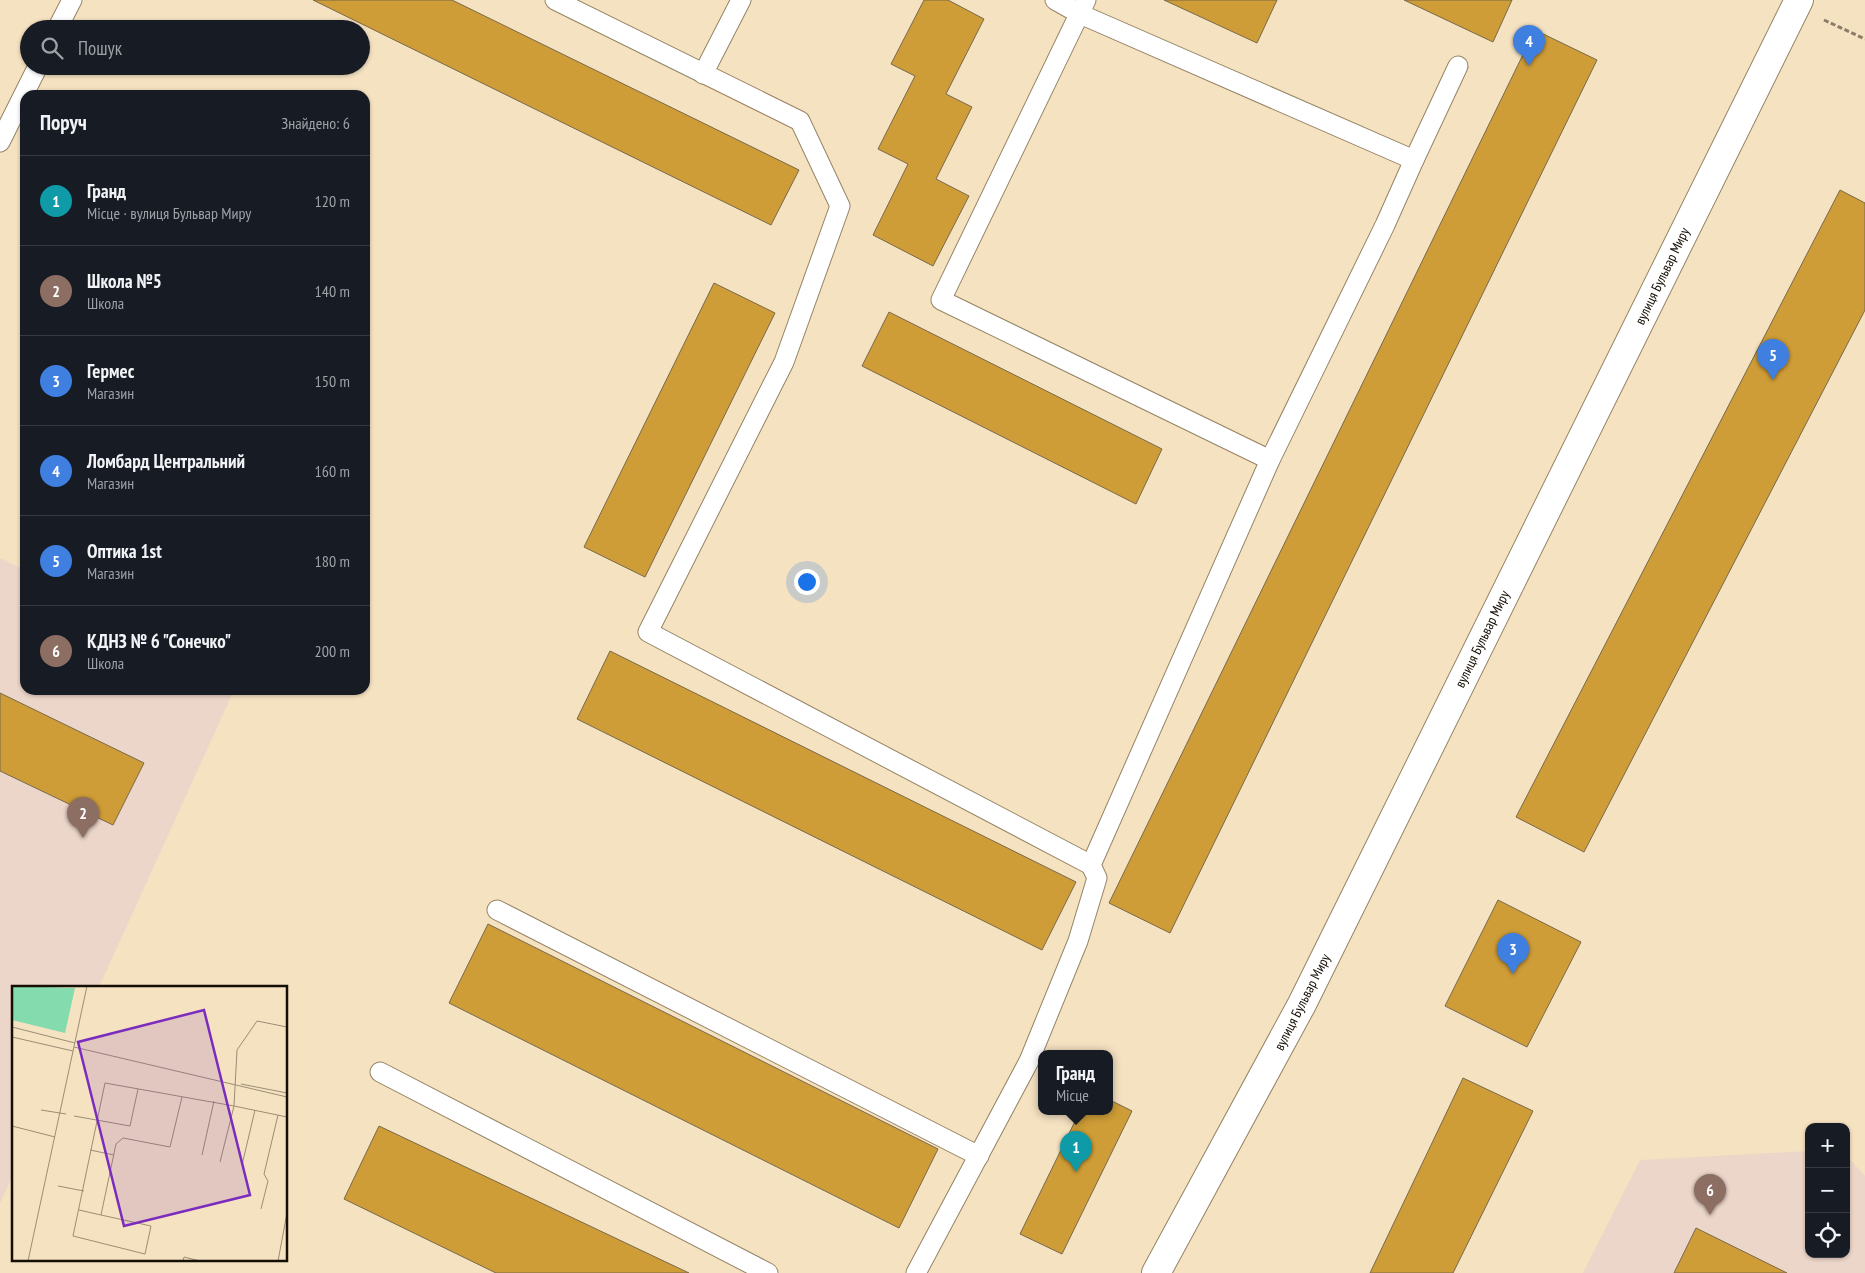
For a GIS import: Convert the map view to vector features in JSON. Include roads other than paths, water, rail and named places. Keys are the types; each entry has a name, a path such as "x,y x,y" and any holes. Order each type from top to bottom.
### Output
{"street":[{"name":"вулиця Бульвар Миру","path":"1156,1273 1302,1004 1799,0"}],"lane":[{"path":"62,20 72,0"},
{"path":"555,0 800,121 840,206 784,362 648,632 1091,865 1097,878 1078,941 1029,1061 916,1273"},
{"path":"704,74 741,0"},
{"path":"1055,0 1083,7 1414,160"},
{"path":"1083,7 941,300 1270,460"},
{"path":"1091,865 1270,460 1385,225 1458,66"},
{"path":"26,90 34,75"},
{"path":"0,142 20,102"},
{"path":"497,910 979,1156"},
{"path":"380,1072 768,1273"}],"place":[{"name":"Ломбард Центральний","path":"1529,66"},
{"name":"Оптика 1st","path":"1773,380"},
{"name":"Школа №5","path":"83,838"},
{"name":"Гермес","path":"1513,974"},
{"name":"Гранд","path":"1076,1172"},
{"name":"КДНЗ № 6 \"Сонечко\"","path":"1710,1215"}]}
